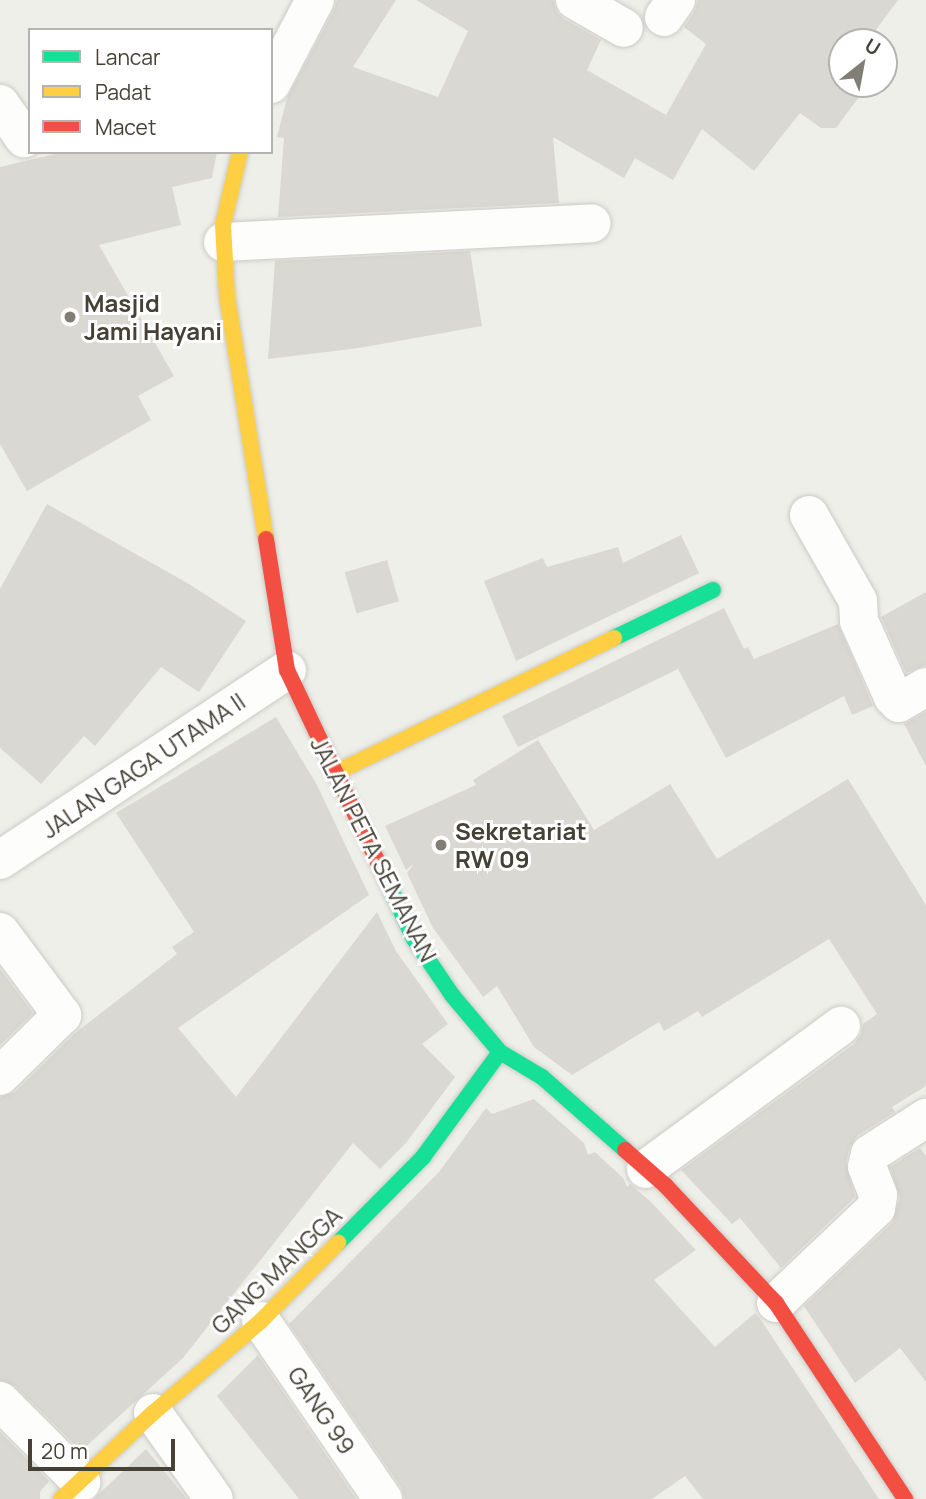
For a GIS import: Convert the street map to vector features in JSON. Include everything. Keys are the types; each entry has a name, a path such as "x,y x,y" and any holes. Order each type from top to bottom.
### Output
{"street":[{"path":"273,81 315,0"},
{"path":"575,0 624,28"},
{"path":"0,104 18,141"},
{"name":"JALAN PETA SEMANAN","path":"240,154 223,225 227,296 287,670 414,939 452,995 500,1052 542,1077 646,1168 776,1303 905,1499"},
{"path":"223,242 592,223"},
{"path":"809,515 858,601 859,621 893,698 899,703 926,687"},
{"path":"335,773 713,590"},
{"name":"JALAN GAGA UTAMA II","path":"0,860 287,670"},
{"path":"0,932 62,1015 0,1076"},
{"path":"646,1168 841,1026"},
{"name":"GANG MANGGA","path":"71,1491 153,1413 261,1321 423,1157 500,1052"},
{"path":"776,1303 876,1208 878,1195 867,1167 870,1154 926,1118"},
{"name":"GANG 99","path":"261,1321 383,1499"},
{"path":"0,1401 71,1491"},
{"path":"153,1413 214,1499"}],"building":[{"path":"337,0 396,0 353,67 438,97 468,31 416,0 553,0 557,12 564,19 601,40 587,70 666,115 706,44 684,27 698,0 898,0 877,28 828,28 828,98 858,98 836,128 821,128 800,113 754,171 702,129 673,180 635,158 624,178 553,137 559,203 278,217 284,138 277,137 287,98"},
{"name":"Masjid Jami Hayani","path":"55,154 217,154 212,178 172,187 181,225 99,245 174,376 138,396 151,420 27,491 0,444 0,167"},
{"path":"470,251 482,326 359,348 268,359 275,261"},
{"path":"47,504 189,584 246,621 199,692 161,667 95,746 84,736 41,784 0,748 0,589"},
{"path":"681,535 699,573 516,661 484,581 543,558 547,567 618,547 623,563"},
{"path":"387,560 399,601 357,613 345,572"},
{"path":"926,592 926,665 906,673 881,617"},
{"path":"724,608 744,649 748,647 754,659 838,624 873,706 852,715 844,696 726,758 678,669 518,747 502,716"},
{"path":"926,712 926,766 904,724"},
{"path":"276,717 317,785 369,895 178,1028 236,1097 377,912 396,951 448,1024 422,1044 455,1077 406,1143 380,1169 353,1143 183,1358 81,1451 15,1386 0,1380 0,1097 15,1092 74,1034 177,954 172,947 194,932 116,813"},
{"path":"538,740 594,830 670,784 717,859 848,779 926,905 926,1086 892,1107 895,1112 857,1136 849,1149 846,1163 855,1197 781,1268 740,1218 732,1224 681,1170 854,1044 861,1034 863,1024 877,1014 829,939 702,1017 698,1011 664,1031 659,1022 572,1075 534,1047 497,986 483,997 433,928 407,873 414,864 406,870 385,826 476,785 473,780"},
{"path":"0,969 33,1013 0,1045"},
{"path":"534,1099 584,1143 588,1155 595,1152 623,1178 627,1187 630,1184 651,1202 696,1250 654,1280 715,1347 755,1313 759,1317 879,1499 703,1499 685,1476 652,1499 405,1499 401,1487 289,1324 439,1172 486,1108 492,1114"},
{"path":"920,1148 926,1156 926,1382 900,1348 855,1383 804,1306 892,1223 900,1198 890,1167"},
{"path":"258,1355 356,1499 299,1499 217,1396"},
{"path":"0,1432 49,1481 40,1492 40,1499 0,1499"},
{"path":"146,1449 187,1499 94,1499 99,1494"}],"traffic: fast":[{"path":"614,638 713,590"},
{"path":"383,873 414,939 452,995 500,1052 542,1077 625,1150"},
{"path":"338,1243 423,1157 500,1052"}],"traffic: slow":[{"path":"240,154 223,225 227,296 266,539"},
{"path":"335,773 614,638"},
{"path":"61,1499 153,1413 261,1321 338,1243"}],"traffic: jam":[{"path":"266,539 287,670 383,873"},
{"path":"625,1150 666,1186 776,1303 905,1499"}],"place":[{"name":"Masjid Jami Hayani","path":"70,317"},
{"name":"Sekretariat RW 09","path":"441,845"}]}
